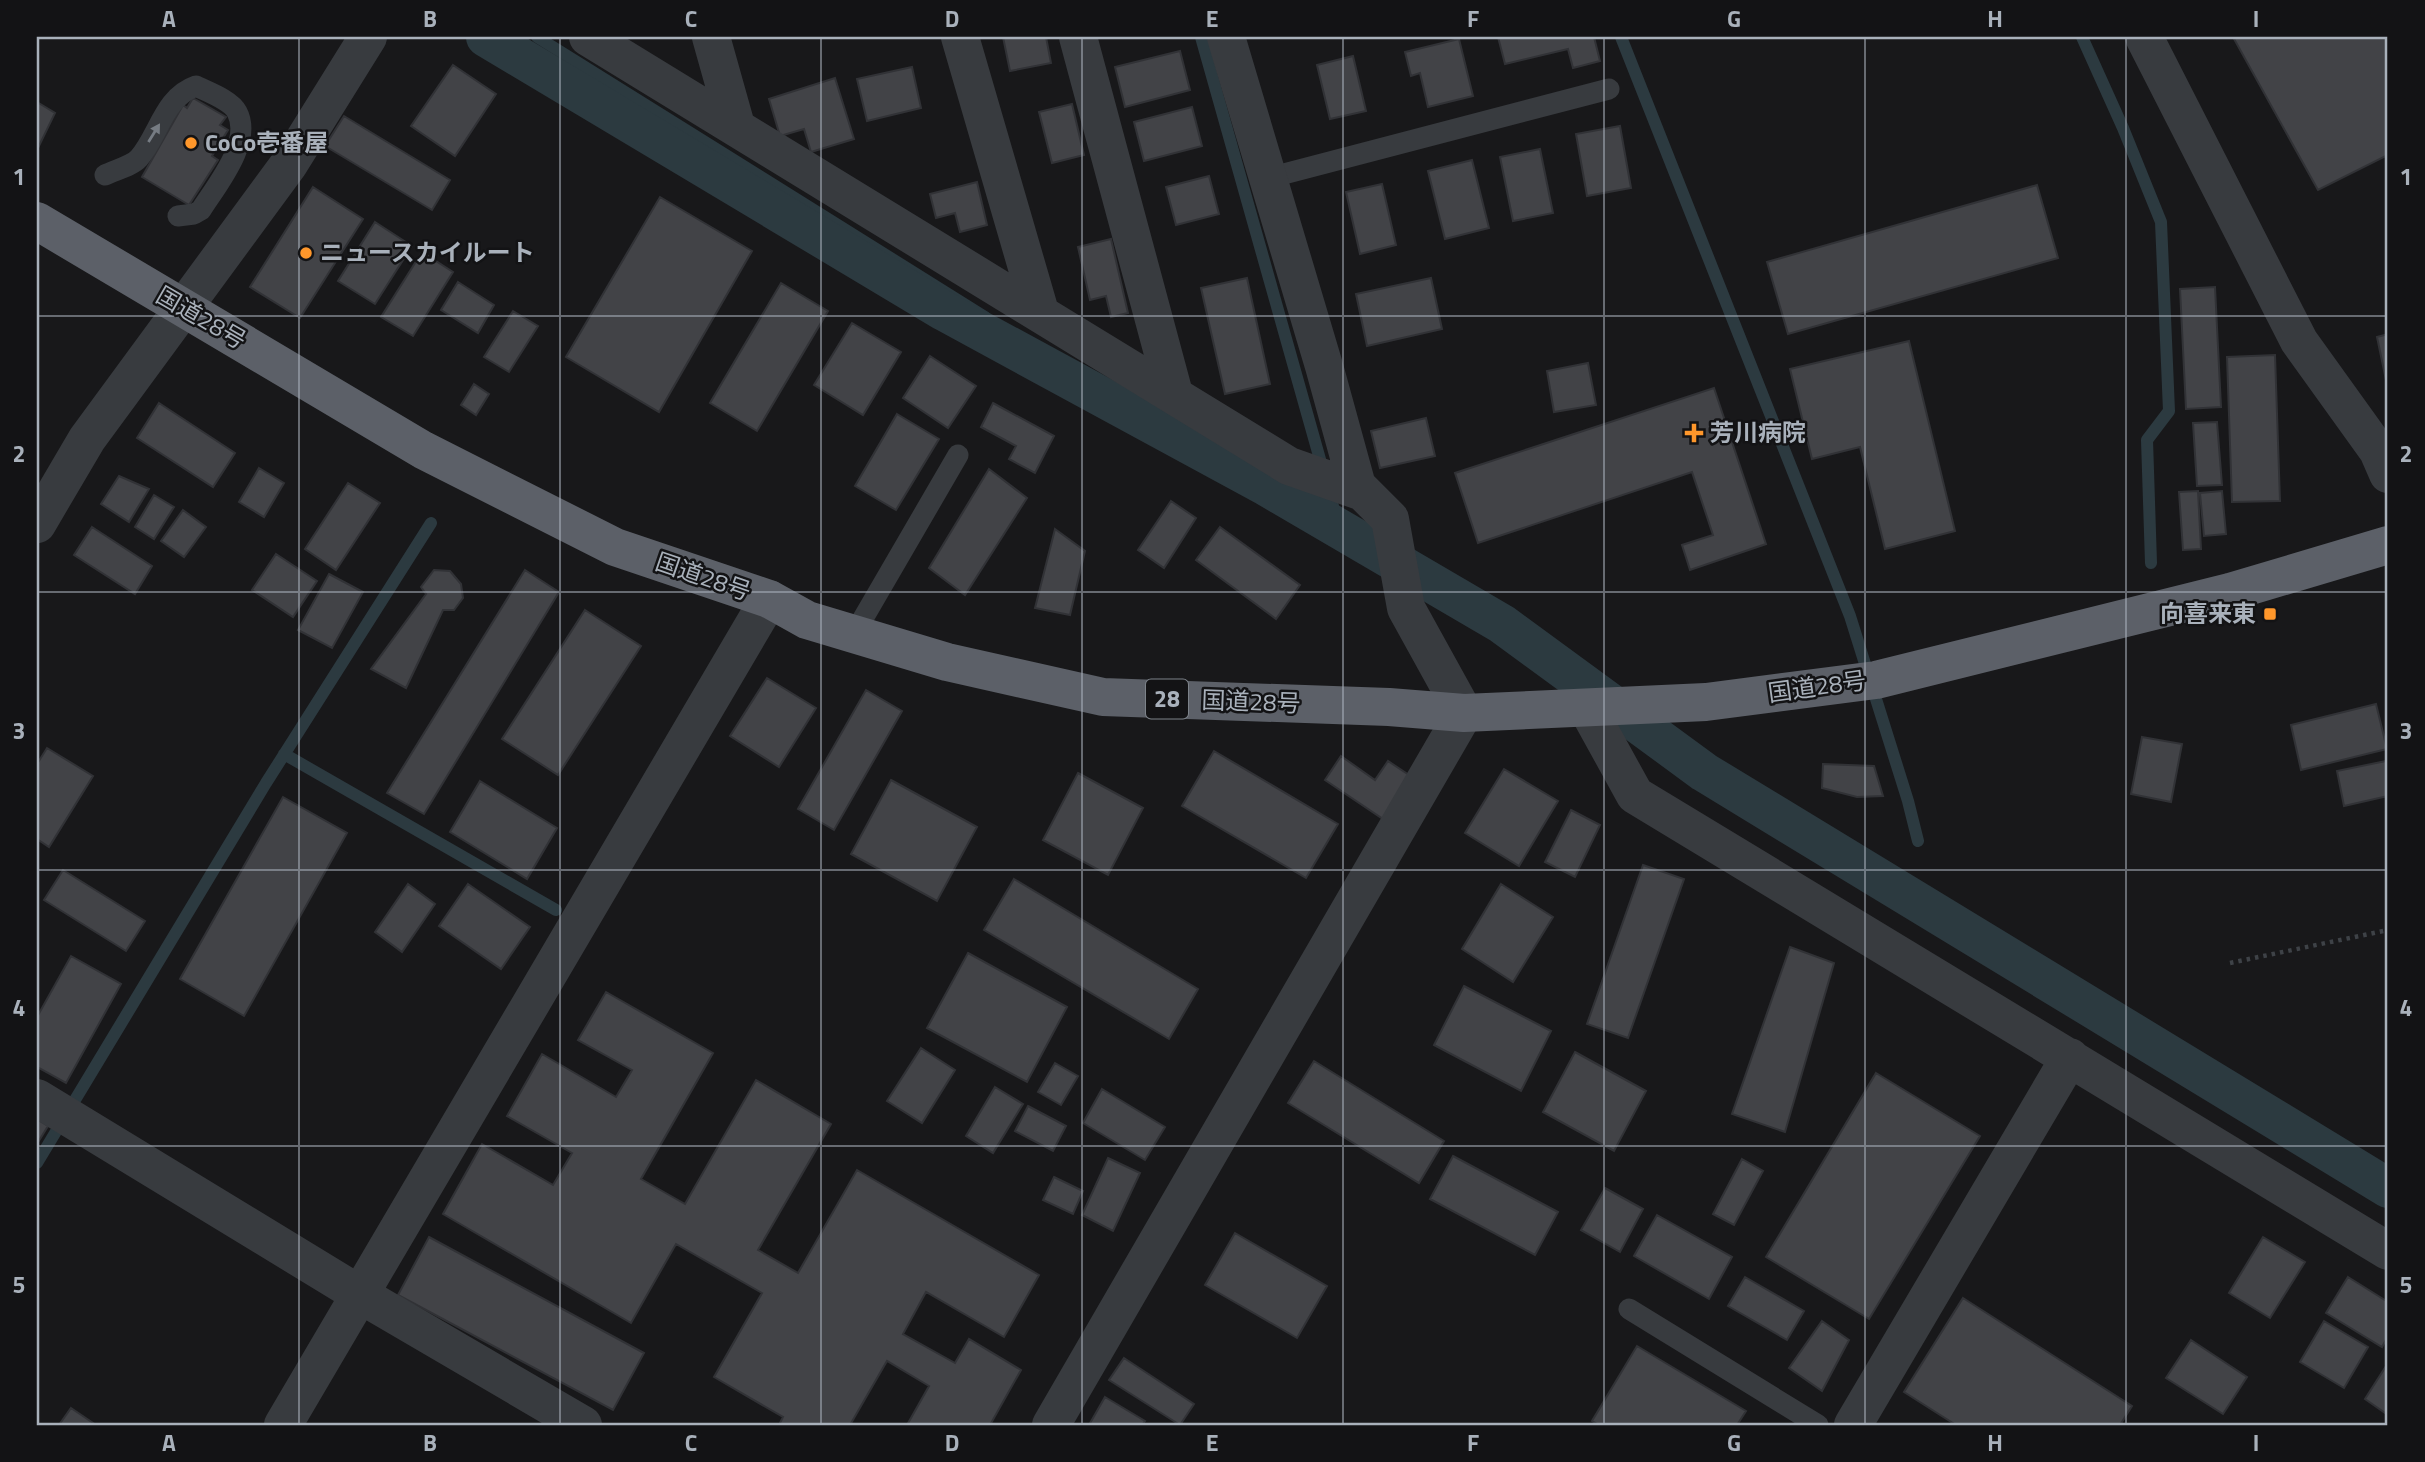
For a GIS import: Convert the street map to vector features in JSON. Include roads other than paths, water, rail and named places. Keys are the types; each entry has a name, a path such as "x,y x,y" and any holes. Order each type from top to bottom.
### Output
{"highway":[{"name":"国道28号","path":"37,221 423,450 603,541 769,599 807,620 947,662 1103,697 1389,707 1464,713 1706,702 1876,680 2230,592 2388,545"}],"street":[{"path":"37,524 87,439 289,164 368,37"},
{"path":"588,37 1289,466 1363,492"},
{"path":"711,37 736,126"},
{"path":"960,37 1040,312"},
{"path":"1078,37 1174,394"},
{"path":"1051,1425 1464,713 1406,608 1390,519 1357,486 1226,37"},
{"path":"2144,37 2299,341 2378,451 2388,474"},
{"path":"283,1425 769,599"},
{"path":"1587,708 1635,794 2388,1251"},
{"path":"1853,1425 2070,1057"},
{"path":"37,1098 359,1294 583,1425"}],"lane":[{"path":"105,175 138,159 175,99 184,90 196,86 207,92 237,112 241,142 201,211 178,216"},
{"path":"1268,178 1609,89"},
{"path":"854,634 958,455"},
{"path":"1629,1309 1818,1425"}],"waterway":[{"path":"486,37 944,311 1266,486 1502,624 1704,772 2388,1188"},
{"path":"537,37 985,317"},
{"path":"1201,37 1323,470"},
{"path":"1621,37 1850,616 1918,841"},
{"path":"2082,37 2161,222 2169,411 2147,440 2151,563"},
{"path":"1328,488 1339,528"},
{"path":"37,1163 266,783 431,523"},
{"path":"284,754 556,910"}],"place":[{"name":"CoCo壱番屋","path":"191,143"},
{"name":"ニュースカイルート","path":"306,253"},
{"name":"芳川病院","path":"1694,433"},
{"name":"向喜来東","path":"2270,614"}]}
